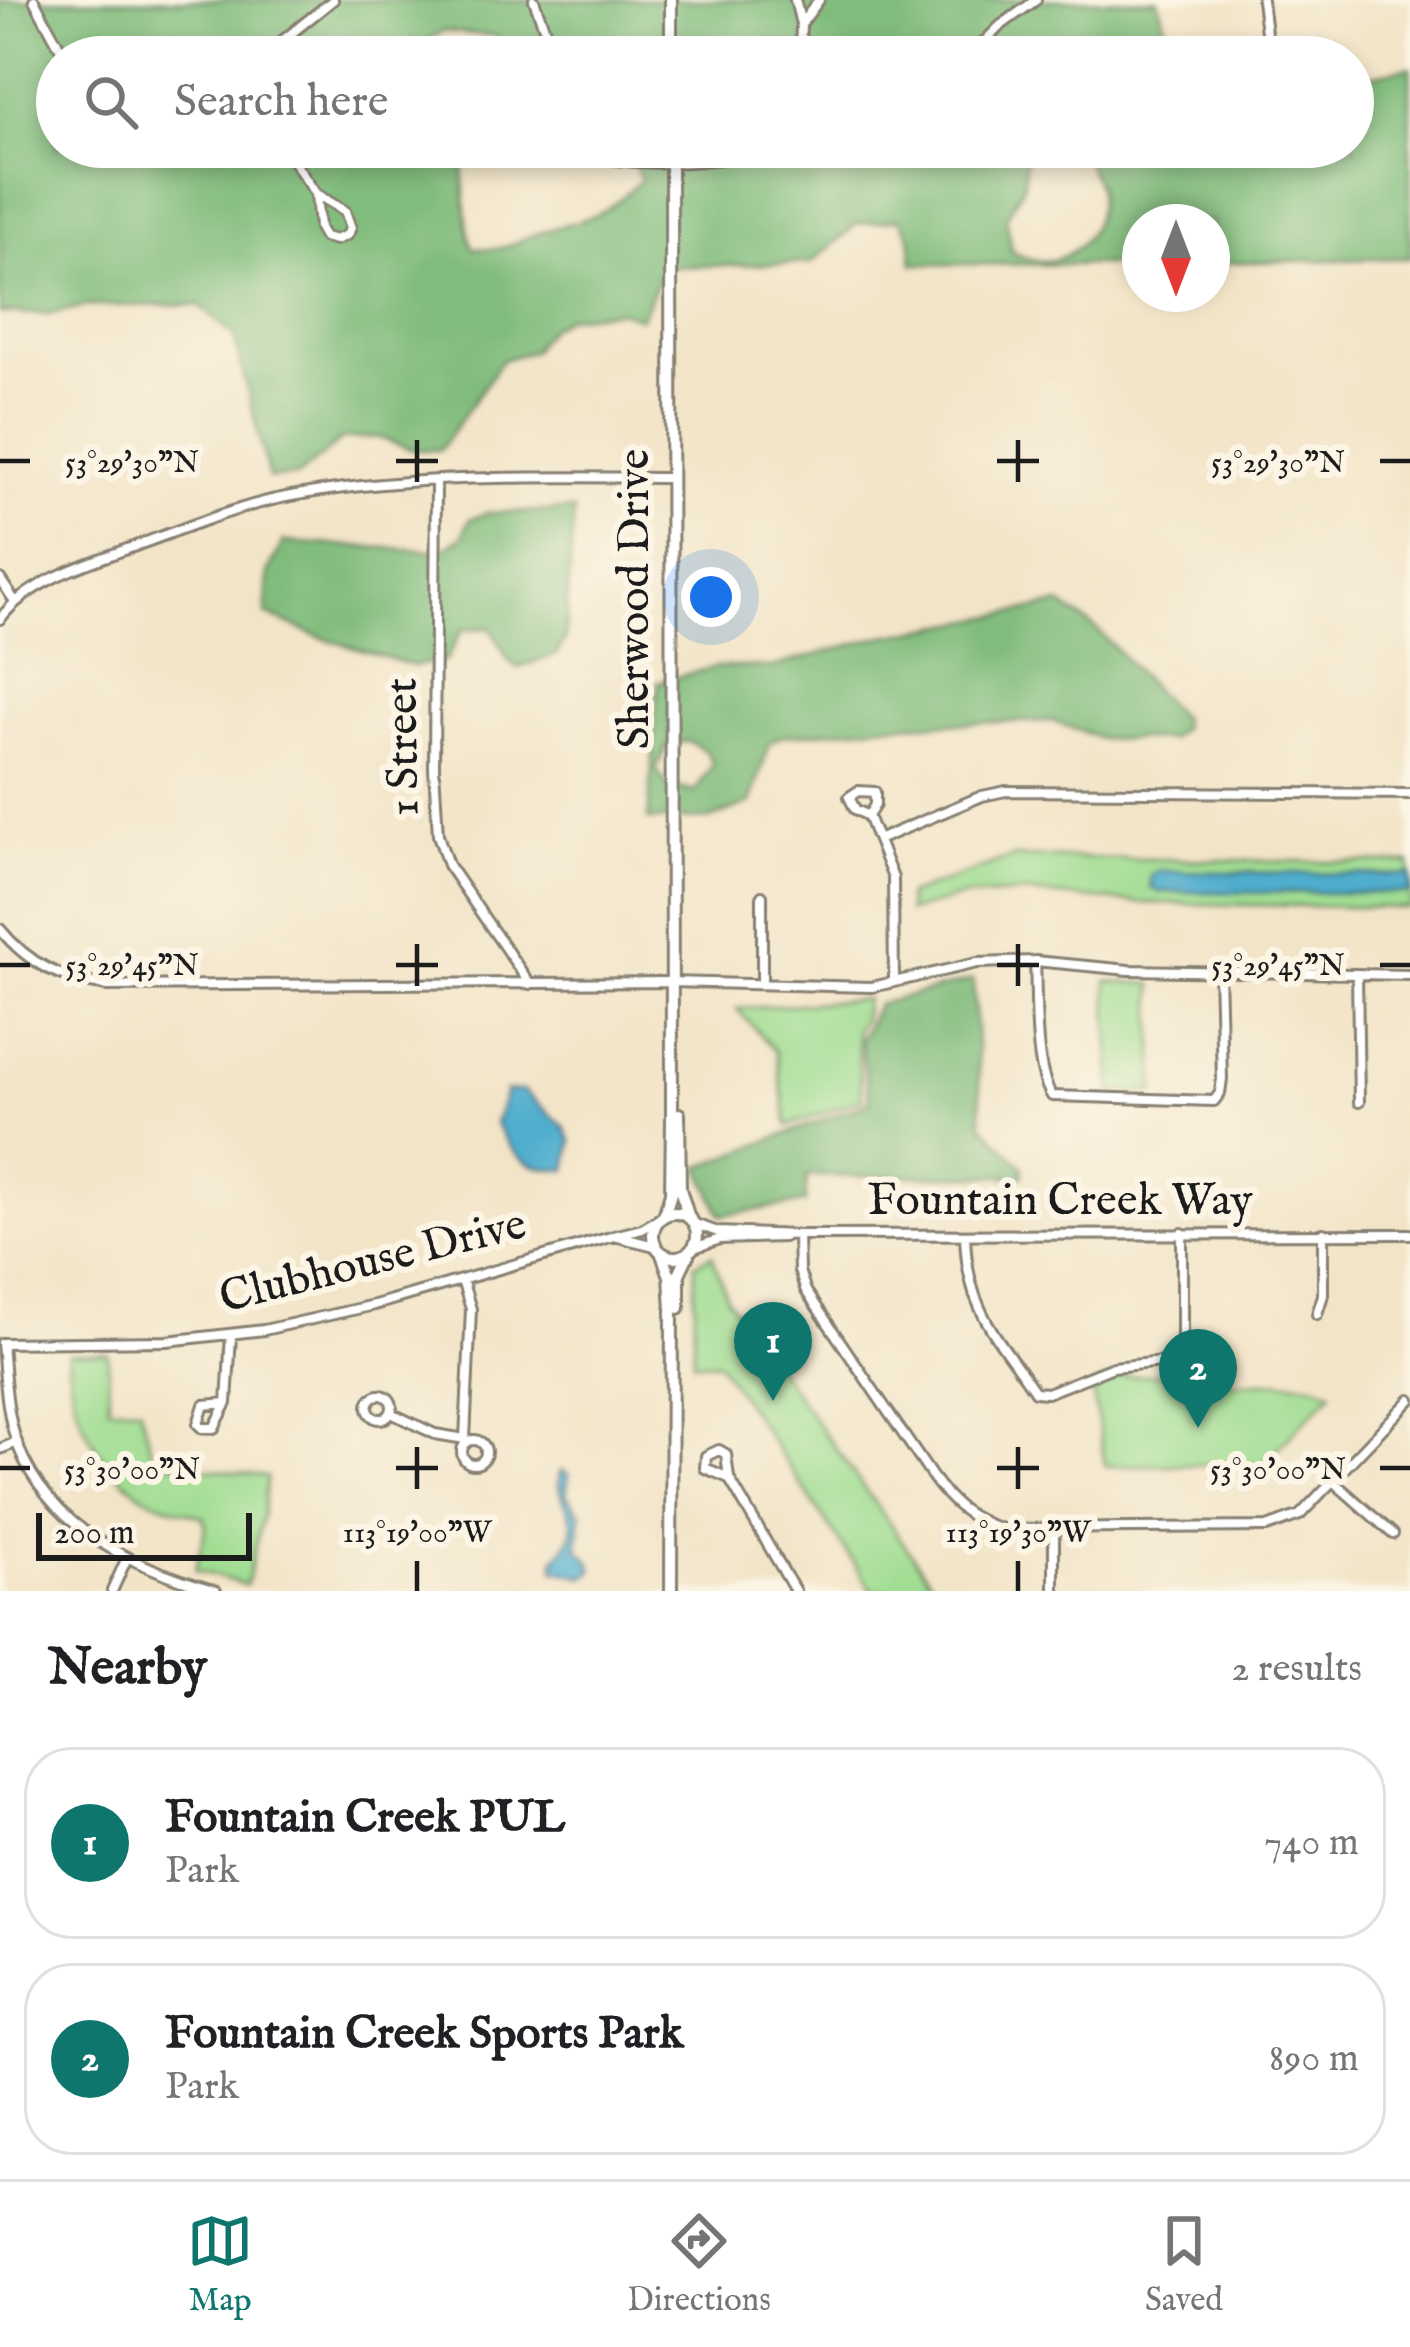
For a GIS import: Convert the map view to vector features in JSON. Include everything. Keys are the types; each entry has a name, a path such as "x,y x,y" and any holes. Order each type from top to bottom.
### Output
{"street":[{"path":"34,0 54,36"},
{"path":"534,0 547,36"},
{"path":"671,0 671,36"},
{"path":"795,0 801,36"},
{"path":"801,24 819,0"},
{"path":"990,36 1036,0"},
{"path":"1262,0 1266,36"},
{"path":"287,36 329,1"},
{"path":"298,168 316,194 324,237 347,236 351,228 345,211 316,194"},
{"name":"Sherwood Drive","path":"664,1216 671,1193 671,168"},
{"path":"0,619 14,600 84,565 233,511 301,494 436,481 671,478"},
{"name":"1 Street","path":"436,481 434,768 438,835 448,865 530,984"},
{"path":"0,579 14,600"},
{"path":"880,838 982,796 1006,791 1410,794"},
{"path":"868,815 893,878 894,982"},
{"path":"762,896 762,984"},
{"path":"0,929 20,953 48,970 74,982 108,986 670,982 872,987 977,963 1035,961 1130,970 1410,975"},
{"path":"1035,961 1040,1048 1046,1088 1052,1096 1214,1101 1222,1079 1219,972"},
{"path":"1357,974 1359,1102"},
{"name":"Sherwood Drive","path":"670,1052 678,1085 680,1189 692,1221"},
{"path":"671,1591 678,1279 698,1236 692,1221 676,1213 664,1216 655,1226 658,1249 670,1276 674,1413"},
{"name":"Clubhouse Drive","path":"216,1591 126,1560 59,1508 16,1442 1,1343 231,1335 322,1318 642,1228 664,1216"},
{"name":"Fountain Creek Way","path":"692,1221 718,1232 798,1235 1410,1234"},
{"path":"1317,1314 1324,1294 1323,1233"},
{"path":"965,1235 967,1278 979,1310 1035,1392 1047,1393 1113,1367 1182,1360 1182,1234"},
{"path":"614,1235 675,1258 692,1251"},
{"path":"798,1235 799,1271 806,1291 950,1501 973,1519 1000,1529 1267,1527 1300,1515 1410,1400"},
{"name":"Fountain Creek Way","path":"692,1251 720,1239 798,1235"},
{"path":"391,1413 435,1434 465,1439 471,1310 462,1280"},
{"path":"227,1403 231,1335"},
{"path":"0,1449 16,1442"},
{"path":"729,1478 795,1591"},
{"path":"1335,1483 1393,1534"},
{"path":"1054,1531 1054,1591"},
{"path":"112,1591 126,1560"}],"green space":[{"path":"0,0 1158,0 1168,36 496,36 442,31 435,36 36,36 36,168 463,168 469,236 473,248 485,249 508,246 594,216 641,180 636,168 1025,168 1024,184 1006,218 1012,252 1039,261 1053,260 1076,249 1092,229 1098,191 1090,168 1374,168 1374,74 1410,67 1410,258 1230,263 1230,204 1122,204 1122,265 913,264 910,236 900,219 857,224 811,263 664,267 641,318 619,311 567,317 548,329 532,351 502,360 440,450 413,450 377,437 342,439 298,476 269,478 234,336 199,305 86,306 51,314 0,313"},
{"path":"574,510 565,640 557,654 518,668 508,660 491,628 462,630 446,660 414,666 319,637 266,614 268,573 283,542 441,551 462,537 470,519 488,513"},
{"path":"1060,604 1097,629 1181,719 1182,727 1170,739 1101,739 1053,721 885,725 782,736 770,743 750,803 710,819 648,820 658,682 715,667 772,667 880,637","holes":["688,741 706,751 713,764 695,792 667,785 656,769 667,745"]},
{"path":"1013,857 1410,863 1410,908 1141,903 1026,893 961,897 908,912 907,895"},
{"path":"973,980 982,1124 1023,1167 1023,1176 807,1176 805,1203 721,1215 700,1167 870,1102 860,1039 878,1004"},
{"path":"1107,981 1153,984 1155,1093 1112,1091"},
{"path":"866,999 856,1030 862,1099 788,1126 776,1052 737,1009"},
{"path":"712,1255 727,1298 938,1591 873,1591 718,1362 693,1362 695,1264"},
{"path":"68,1353 108,1353 109,1407 139,1407 154,1461 267,1477 246,1585 195,1570 206,1526 203,1517 147,1497 110,1466 79,1412"},
{"path":"1168,1373 1209,1382 1299,1382 1332,1392 1263,1464 1105,1466 1092,1386 1111,1378"}],"water":[{"path":"1158,871 1410,875 1410,893 1159,892 1151,888 1151,876"},
{"path":"506,1091 523,1091 563,1125 572,1142 567,1170 531,1164 509,1146 495,1124"},
{"path":"561,1470 569,1475 566,1494 581,1514 578,1548 593,1571 585,1577 555,1570 555,1559 572,1531 560,1492"}],"place":[{"name":"Fountain Creek PUL","path":"773,1401"},
{"name":"Fountain Creek Sports Park","path":"1198,1428"}]}
